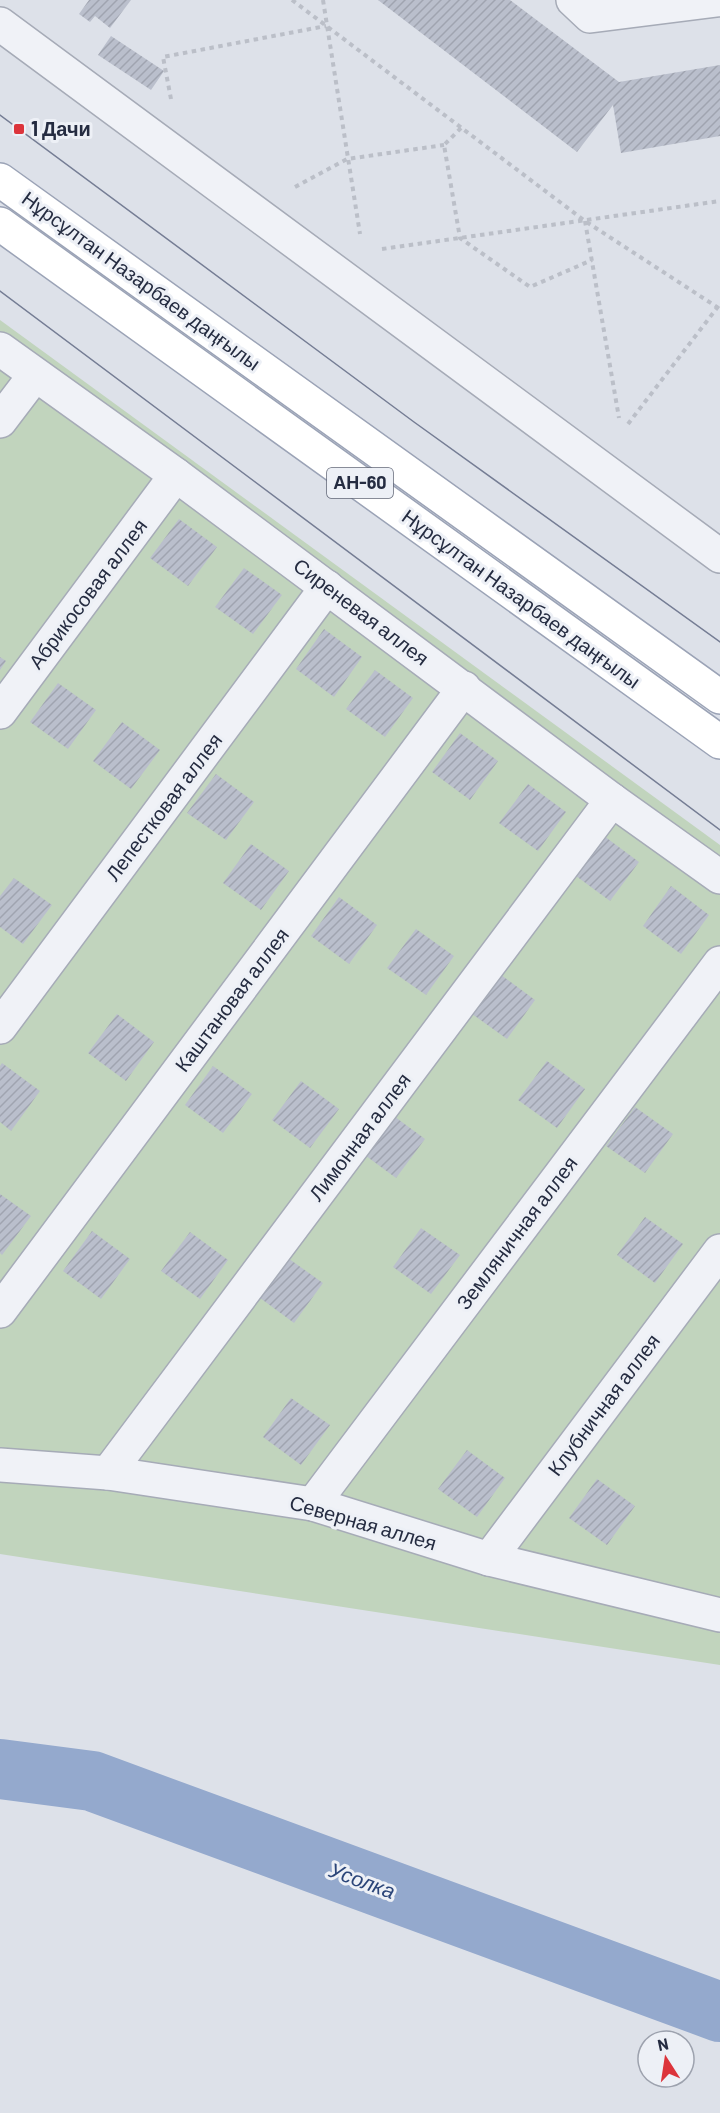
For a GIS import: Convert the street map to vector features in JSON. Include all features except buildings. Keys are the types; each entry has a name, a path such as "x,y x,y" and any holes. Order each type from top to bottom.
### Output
{"main road":[{"name":"Нұрсұлтан Назарбаев даңғылы","path":"0,180 720,697"},
{"name":"Нұрсұлтан Назарбаев даңғылы","path":"0,224 720,742"}],"street":[{"path":"573,0 591,16 717,0"},
{"path":"0,24 720,556"},
{"name":"Сиреневая аллея","path":"0,349 176,475 612,800 720,877"},
{"path":"0,422 35,375"},
{"name":"Абрикосовая аллея","path":"0,712 176,475"},
{"name":"Лепестковая аллея","path":"0,1027 327,587"},
{"name":"Каштановая аллея","path":"0,1311 464,688"},
{"name":"Лимонная аллея","path":"108,1473 612,800"},
{"name":"Земляничная аллея","path":"313,1504 720,963"},
{"name":"Клубничная аллея","path":"489,1560 720,1251"},
{"name":"Северная аллея","path":"0,1465 108,1473 313,1504 489,1560 720,1615"}],"path":[{"path":"292,0 585,221 719,307 628,424"},
{"path":"323,0 360,234"},
{"path":"171,99 164,57 327,26"},
{"path":"295,187 347,159 444,144 461,128"},
{"path":"444,144 460,238 530,287 592,260"},
{"path":"382,249 720,201"},
{"path":"585,221 619,418"}],"green space":[{"path":"0,320 720,845 720,1665 0,1554"}],"waterway":[{"name":"Усолка","path":"0,1769 92,1781 720,2012"}],"tram line":[{"path":"0,115 414,422 720,642"},
{"path":"0,291 720,830"}],"place":[{"name":"1 Дачи","path":"19,129"}]}
